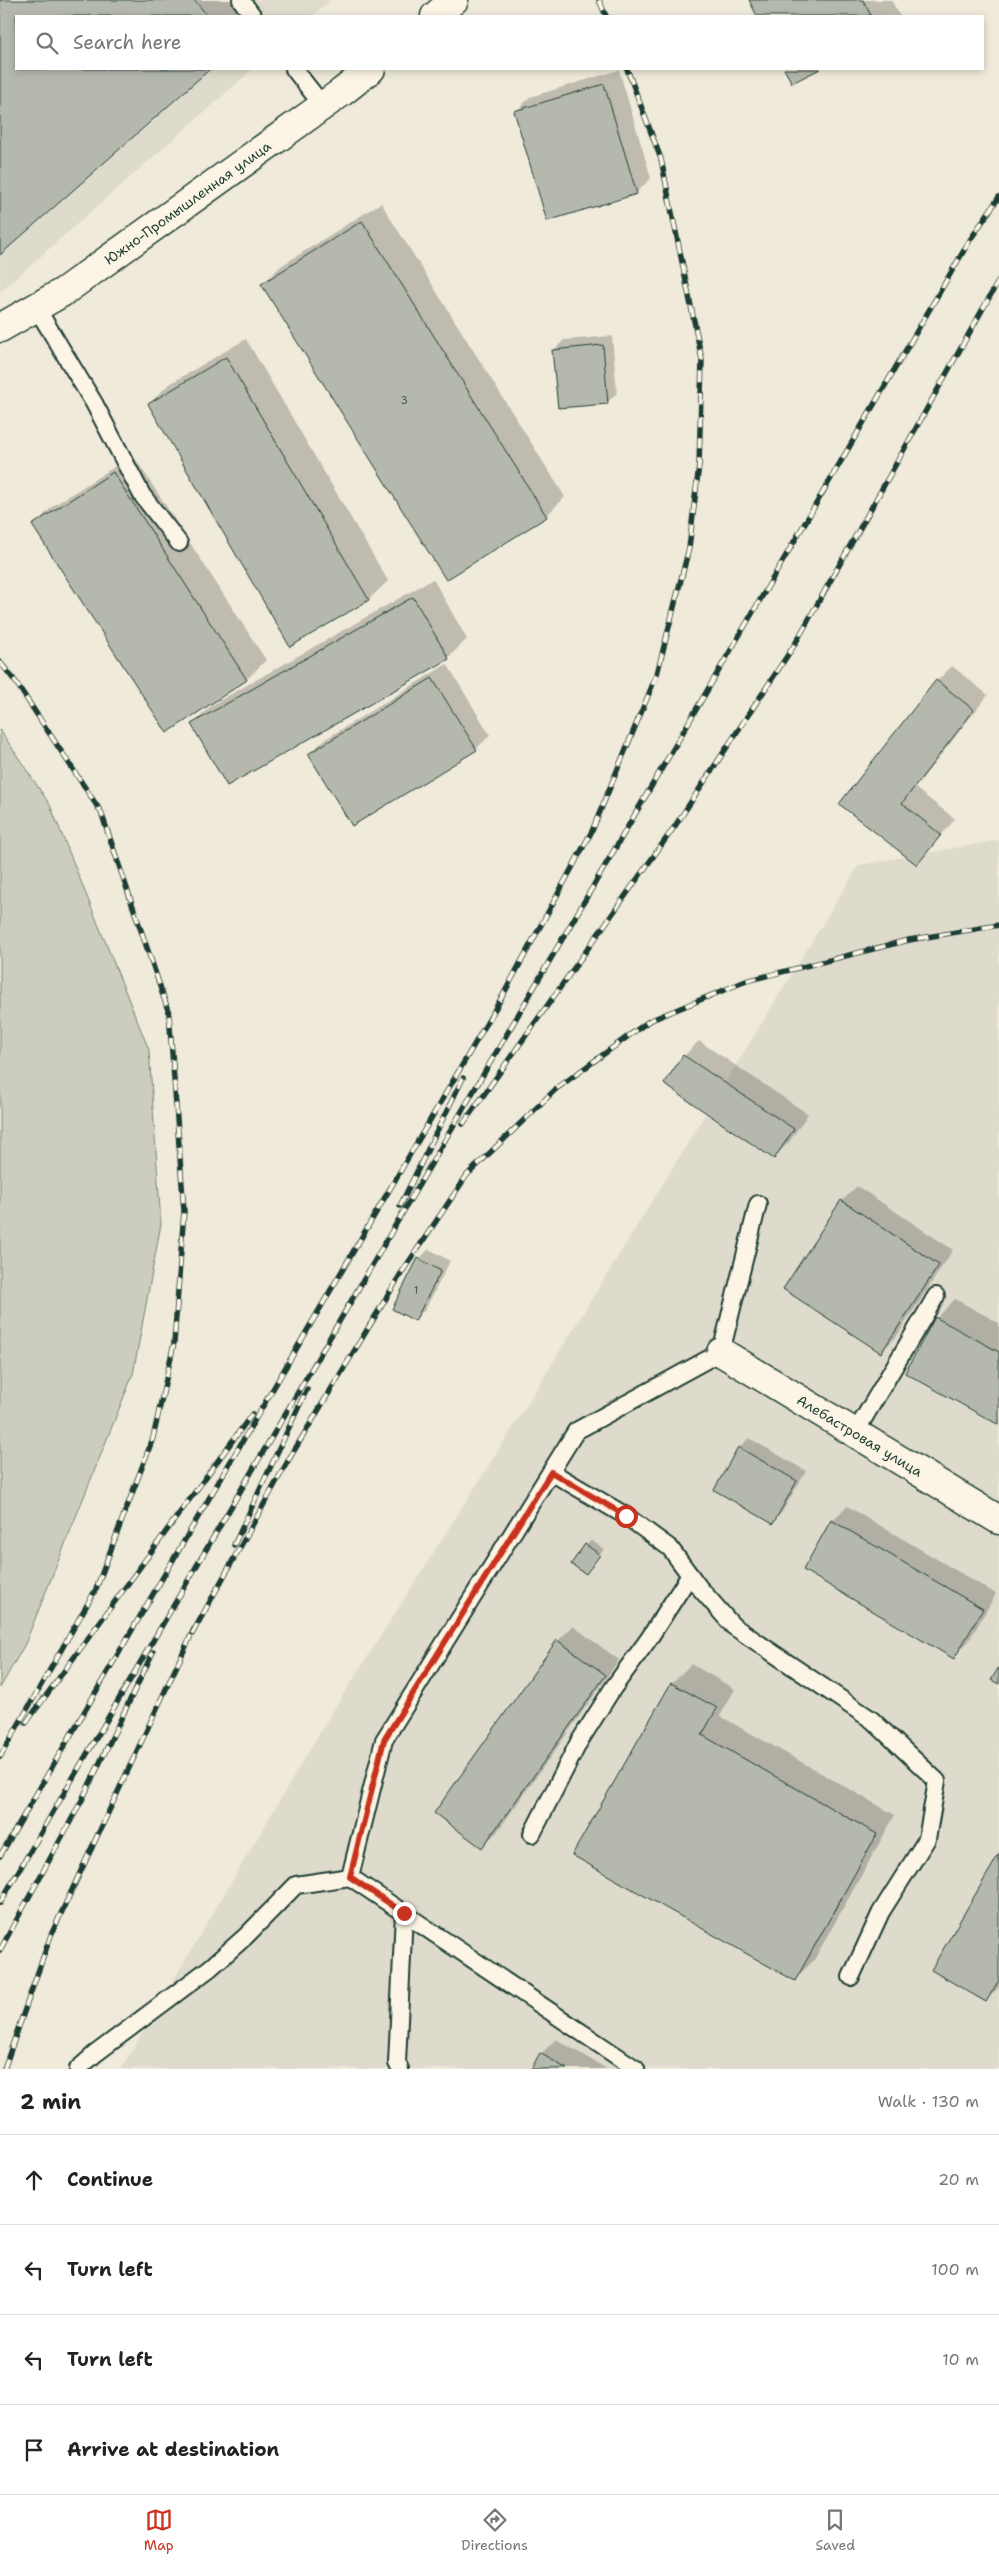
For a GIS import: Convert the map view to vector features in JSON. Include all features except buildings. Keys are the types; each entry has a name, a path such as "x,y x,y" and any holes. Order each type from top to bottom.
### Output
{"street":[{"path":"436,15 454,0"},
{"name":"Южно-Промышленная улица","path":"0,328 70,286 323,106 370,70"},
{"name":"Алебастровая улица","path":"721,1352 999,1520"}],"lane":[{"path":"241,0 253,15"},
{"path":"295,70 323,106"},
{"path":"36,307 94,403 142,495 179,544"},
{"path":"350,1877 384,1740 576,1431 721,1352 758,1204"},
{"path":"855,1433 936,1296"},
{"path":"551,1472 640,1526 670,1548 733,1626 872,1720 937,1781 927,1839 881,1912 851,1977"},
{"path":"532,1834 579,1742 613,1688 648,1640 690,1575"},
{"path":"78,2069 94,2054 210,1968 246,1936 296,1885 350,1877 636,2069"},
{"path":"400,2069 397,2064 404,1913"}],"shaded area":[{"path":"0,0 331,0 313,15 15,15 15,70 252,70 0,292"},
{"path":"0,730 50,805 149,1050 161,1224 133,1374 25,1644 0,1688"},
{"path":"999,840 999,2069 121,2069 323,1727 515,1424 859,865"}],"railway":[{"path":"599,0 606,15"},
{"path":"0,1856 502,997 592,831 657,674 689,548 699,465 702,360 661,159 627,70"},
{"path":"0,1903 970,240 999,197"},
{"path":"463,1124 675,826 795,644 999,280"},
{"path":"0,662 15,681 101,812 169,1013 184,1211 174,1343 153,1438 96,1589 0,1757"},
{"path":"192,1634 289,1459 402,1272 467,1175 556,1089 649,1021 746,981 909,940 999,925"},
{"path":"400,1206 463,1078"},
{"path":"234,1545 307,1389"},
{"path":"26,1723 252,1414"},
{"path":"4,2069 51,1935 194,1629"},
{"path":"0,1950 81,1802 153,1652"}],"route":[{"path":"404,1913 350,1877 384,1740 551,1472 626,1516"}]}
